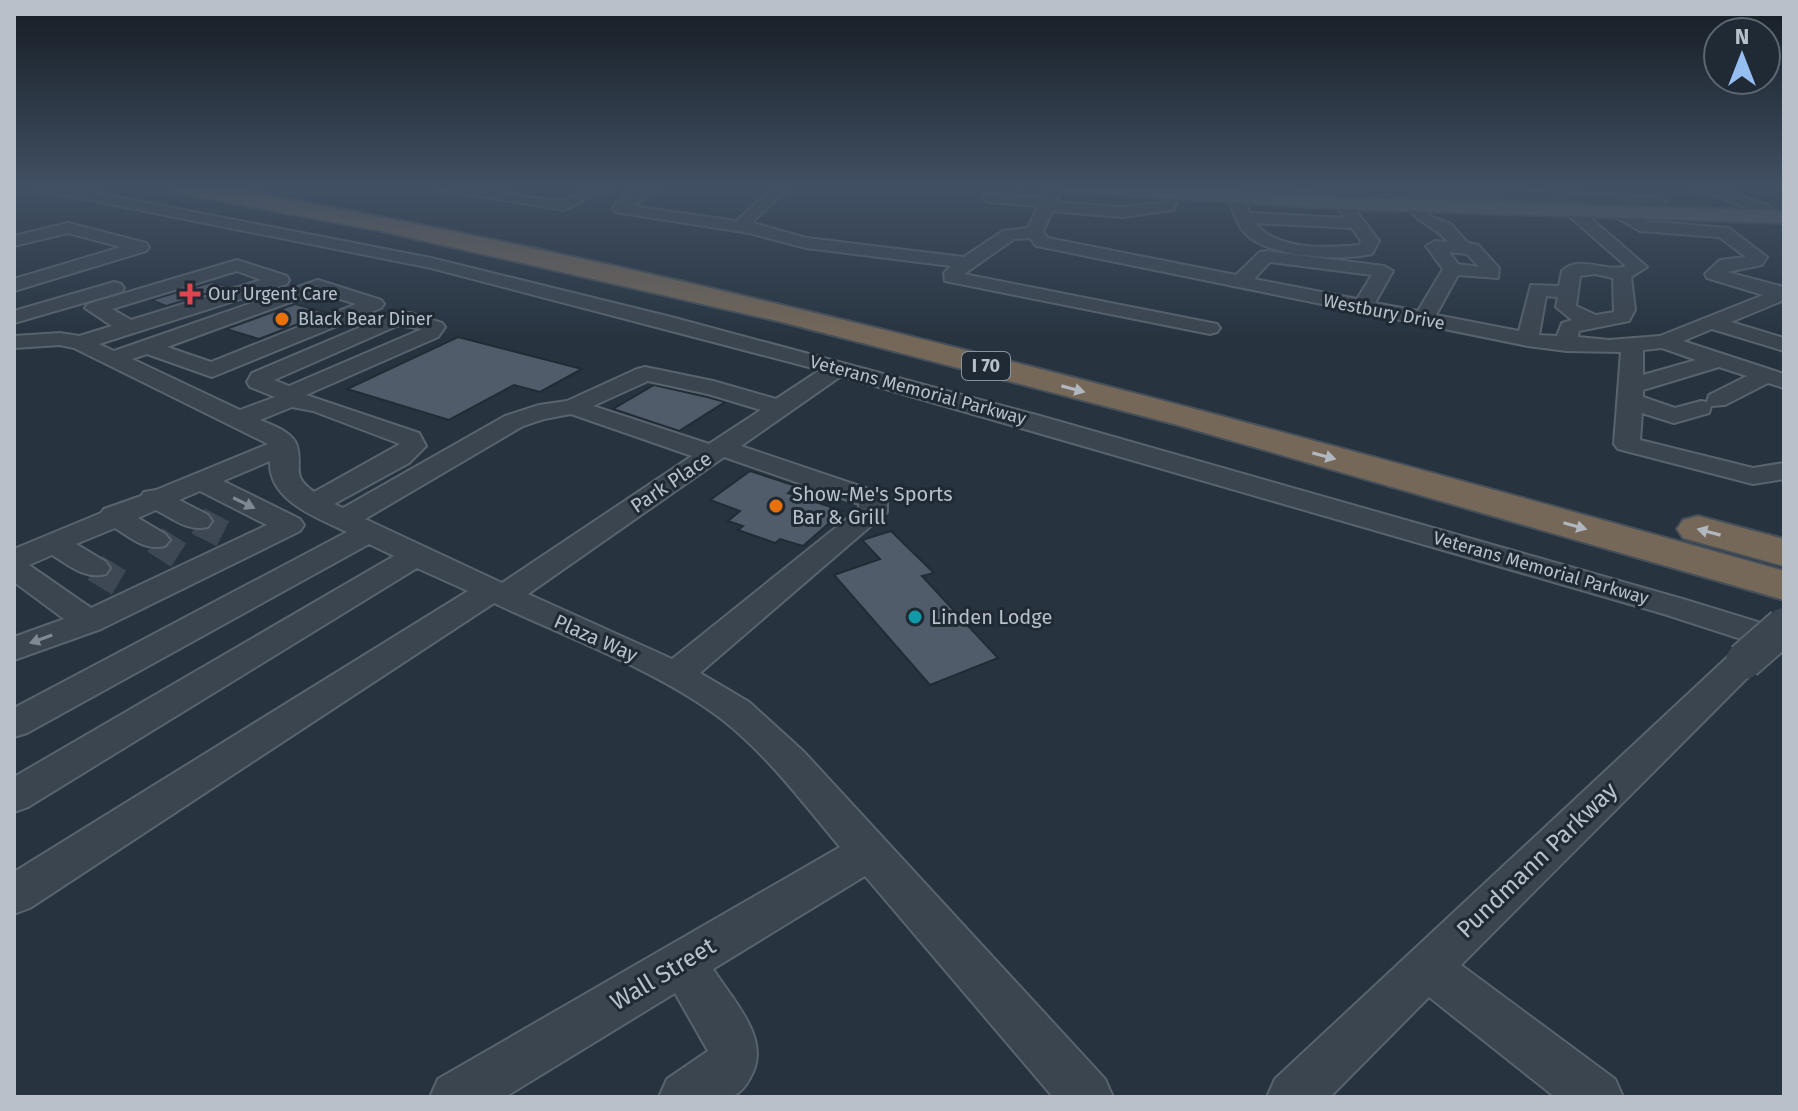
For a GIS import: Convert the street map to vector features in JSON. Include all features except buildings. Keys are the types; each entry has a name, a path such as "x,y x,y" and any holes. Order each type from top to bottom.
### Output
{"highway":[{"name":"I 70","path":"448,238 808,321 1260,439 1784,586"},
{"name":"I 70","path":"524,238 859,312 1319,428 1784,553"}],"street":[{"path":"14,285 140,247 105,238"},
{"path":"236,245 270,238"},
{"path":"14,317 276,238"},
{"name":"Veterans Memorial Parkway","path":"308,238 431,263 838,368 1675,607 1784,642"},
{"path":"787,238 806,243 968,263"},
{"path":"1005,238 953,273 952,277 1210,328"},
{"name":"Westbury Drive","path":"1039,238 1042,242 1232,290 1362,307 1566,345 1663,342 1783,294"},
{"path":"1069,248 1082,238"},
{"path":"1265,238 1300,249 1366,250 1370,241 1368,238"},
{"path":"1454,238 1461,246"},
{"path":"1609,238 1638,267 1622,274 1595,269 1571,271 1567,310 1590,320 1622,317 1625,310 1622,274"},
{"path":"1731,238 1758,257 1756,261 1726,264 1714,274 1783,294"},
{"path":"996,244 1025,254 1232,290 1266,256 1384,271 1362,307"},
{"path":"1435,246 1461,246 1475,251 1490,268 1491,274 1452,269 1435,246"},
{"path":"80,343 129,328 280,280 237,265 95,308 129,328"},
{"path":"1423,320 1452,269"},
{"path":"14,309 133,275"},
{"path":"113,359 318,286 374,304 212,370 147,347"},
{"path":"1528,340 1538,289 1568,293"},
{"path":"1736,313 1783,331"},
{"path":"240,419 289,396 422,337 435,327 410,319 396,319 274,371 258,382 289,396 410,438 413,446 400,457 313,504"},
{"path":"1566,345 1569,327 1590,320"},
{"path":"1713,323 1783,331"},
{"path":"188,332 263,349"},
{"path":"14,342 60,339 80,343 240,419 278,439 284,446 154,498 14,560"},
{"path":"1663,342 1775,378"},
{"path":"1632,345 1632,394 1627,444 1753,476 1784,471"},
{"path":"1632,394 1719,360"},
{"name":"Park Place","path":"14,895 498,593 718,451 838,368"},
{"path":"14,724 356,526 514,421 539,412 573,407 645,374 713,388 780,408"},
{"path":"1632,394 1674,416 1775,378"},
{"path":"573,407 628,428 718,451 873,500 873,512 676,674"},
{"name":"Plaza Way","path":"284,446 283,469 292,489 313,504 416,556 676,674 736,711 766,736 1087,1097"},
{"path":"14,649 89,622 136,593 195,564 290,525 199,480"},
{"path":"154,498 198,521"},
{"path":"114,515 155,540"},
{"path":"53,543 95,568"},
{"path":"14,796 416,556"},
{"path":"14,568 89,622"},
{"name":"Pundmann Parkway","path":"1293,1097 1744,661 1784,626"},
{"name":"Wall Street","path":"456,1097 870,851"},
{"path":"682,962 733,1045 734,1058 725,1071 685,1097"},
{"path":"1427,967 1597,1097"}],"tunnel":[{"path":"198,521 235,540"},
{"path":"155,540 188,561"},
{"path":"95,568 130,589"}],"place":[{"name":"Our Urgent Care","path":"190,294"},
{"name":"Black Bear Diner","path":"282,319"},
{"name":"Show-Me's Sports Bar & Grill","path":"776,506"},
{"name":"Linden Lodge","path":"915,617"}]}
